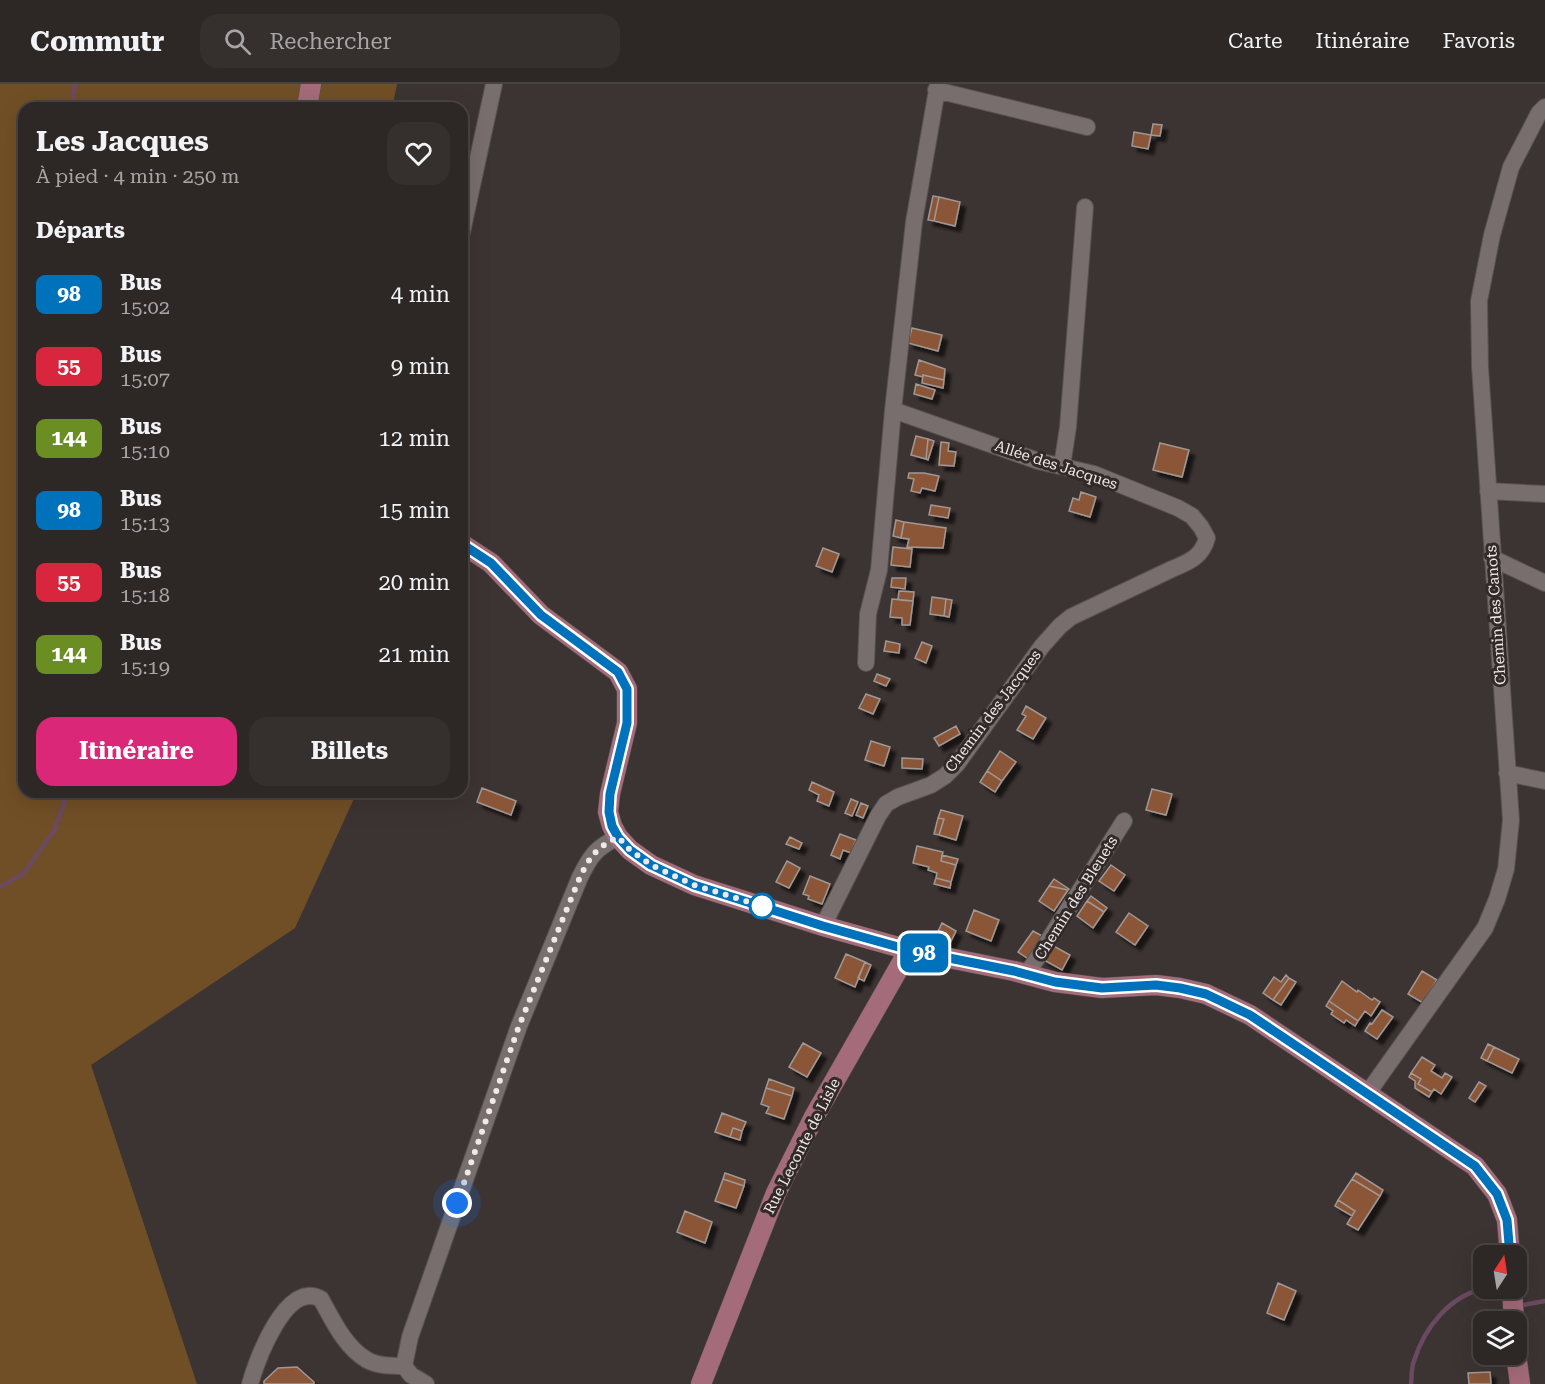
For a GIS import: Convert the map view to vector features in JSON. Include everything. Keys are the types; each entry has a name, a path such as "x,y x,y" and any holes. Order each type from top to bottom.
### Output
{"main road":[{"path":"308,102 310,84"},
{"path":"468,548 491,563 541,615 618,672 627,689 627,723 610,794 609,812 612,826 618,837 630,850 651,865 694,885 823,926 909,950 1027,974 1055,982 1102,988 1156,985 1206,994 1250,1015 1475,1166 1497,1194 1507,1220 1509,1245"},
{"name":"Rue Leconte de Lisle","path":"701,1384 776,1193 814,1117 909,950"},
{"path":"1517,1365 1520,1384"}],"street":[{"path":"468,204 494,84"},
{"path":"866,663 868,614 879,570 893,410 914,222 937,87 1087,127"},
{"name":"Chemin des Canots","path":"1367,1094 1485,928 1506,869 1511,820 1480,367 1479,301 1492,234 1511,167 1539,113 1545,108"},
{"path":"1062,466 1068,427 1085,207"},
{"name":"Allée des Jacques","path":"893,410 1038,461 1094,474 1178,508 1192,516 1207,538"},
{"path":"1488,491 1545,494"},
{"name":"Chemin des Jacques","path":"823,926 886,804 931,785 957,764 1052,634 1071,617 1187,563 1205,546 1207,538"},
{"path":"1492,558 1545,583"},
{"path":"1508,773 1545,781"},
{"name":"Chemin des Bleuets","path":"1027,974 1124,821"},
{"path":"408,1375 410,1336 519,1026 589,859 603,845 618,837"},
{"path":"250,1384 259,1356 276,1323 292,1301 310,1296 321,1299 345,1340 368,1360 386,1365 426,1384"}],"shaded area":[{"path":"0,84 397,84 393,102 18,102 18,798 354,798 295,928 91,1065 197,1384 0,1384"}],"building":[{"path":"1153,124 1162,125 1160,136 1151,135"},
{"path":"1134,132 1151,135 1148,149 1132,146"},
{"path":"933,196 939,197 934,221 928,220"},
{"path":"939,197 960,202 955,226 934,221"},
{"path":"912,328 942,335 938,351 908,343"},
{"path":"919,360 945,369 944,380 915,375"},
{"path":"923,375 944,380 943,388 922,383"},
{"path":"916,384 935,390 932,399 914,394"},
{"path":"916,436 928,439 926,459 911,455"},
{"path":"928,439 934,441 928,460 926,459"},
{"path":"941,442 949,443 948,451 956,452 954,466 939,465"},
{"path":"1160,443 1189,450 1182,477 1153,470"},
{"path":"909,473 939,476 935,491 922,488 920,493 911,491 914,479 908,478"},
{"path":"1081,492 1096,497 1090,517 1069,511 1073,498 1079,500"},
{"path":"931,505 950,508 948,518 929,515"},
{"path":"896,520 904,522 901,538 893,536"},
{"path":"904,522 946,528 943,548 907,547 909,539 901,538"},
{"path":"893,547 912,549 910,567 891,565"},
{"path":"823,548 839,554 832,572 816,566"},
{"path":"892,578 906,578 905,589 891,587"},
{"path":"899,591 914,592 913,601 898,600"},
{"path":"932,597 946,599 944,616 930,614"},
{"path":"892,599 913,601 910,625 902,625 902,618 890,617"},
{"path":"946,599 952,600 949,617 944,616"},
{"path":"886,641 900,644 899,653 884,651"},
{"path":"922,642 932,646 926,663 915,658"},
{"path":"877,674 890,679 886,686 874,681"},
{"path":"866,694 880,699 873,714 859,708"},
{"path":"1026,706 1046,718 1033,739 1017,730 1026,716 1022,714"},
{"path":"956,726 960,734 939,746 934,738"},
{"path":"871,741 890,747 884,766 865,760"},
{"path":"1000,751 1016,762 1002,781 987,771"},
{"path":"902,758 923,759 922,769 902,768"},
{"path":"987,771 1002,781 995,792 980,782"},
{"path":"812,782 834,792 829,806 817,801 819,795 809,790"},
{"path":"482,788 516,801 511,815 477,802"},
{"path":"1152,789 1172,794 1166,815 1146,810"},
{"path":"851,799 858,802 852,816 845,813"},
{"path":"861,803 868,806 863,818 856,815"},
{"path":"941,810 963,816 956,840 939,835 944,819 938,818"},
{"path":"938,818 944,819 939,835 934,834"},
{"path":"840,834 856,840 851,853 843,850 840,859 831,855"},
{"path":"790,837 802,843 799,849 786,844"},
{"path":"917,846 943,852 941,861 956,865 951,882 936,878 937,873 928,870 929,867 913,863"},
{"path":"942,855 958,859 956,865 941,861"},
{"path":"787,861 800,868 789,888 776,882"},
{"path":"1111,865 1125,875 1114,891 1099,881"},
{"path":"810,876 830,884 822,904 808,899 809,896 803,894"},
{"path":"936,878 951,882 950,888 934,884"},
{"path":"1054,879 1069,889 1049,886"},
{"path":"1049,886 1068,890 1054,911 1039,901"},
{"path":"1091,896 1107,908 1104,912 1087,901"},
{"path":"1087,901 1104,912 1093,928 1077,916"},
{"path":"974,910 999,920 991,941 966,931"},
{"path":"1129,913 1148,926 1135,945 1116,932"},
{"path":"942,923 956,931 948,947 934,940"},
{"path":"1033,931 1046,938 1030,960 1018,952"},
{"path":"1050,944 1070,955 1062,970 1042,959"},
{"path":"846,954 865,962 855,987 835,978"},
{"path":"865,962 871,965 864,981 858,978"},
{"path":"1422,971 1437,980 1423,1003 1408,994"},
{"path":"1286,975 1289,978 1273,1000 1263,993 1274,977 1281,982"},
{"path":"1289,978 1296,982 1281,1005 1273,1000"},
{"path":"1342,981 1357,992 1358,990 1372,1000 1374,998 1380,1002 1371,1016 1365,1011 1358,1021 1329,1001"},
{"path":"1329,1001 1358,1021 1355,1026 1346,1020 1344,1023 1331,1014 1333,1011 1326,1006"},
{"path":"1382,1010 1393,1017 1377,1039 1365,1031"},
{"path":"803,1043 821,1053 807,1077 789,1067"},
{"path":"1488,1044 1494,1047 1487,1061 1481,1058"},
{"path":"1494,1047 1519,1059 1512,1073 1487,1061"},
{"path":"1422,1057 1435,1065 1431,1071 1442,1078 1445,1073 1452,1077 1441,1094 1418,1084 1421,1079 1411,1073"},
{"path":"1411,1073 1421,1079 1418,1084 1432,1092 1429,1097 1415,1088 1415,1081 1409,1077"},
{"path":"769,1079 794,1088 792,1096 766,1088"},
{"path":"1479,1082 1486,1086 1475,1102 1469,1098"},
{"path":"766,1088 792,1096 784,1119 766,1113 769,1107 761,1104"},
{"path":"722,1113 746,1122 742,1131 733,1128 730,1137 715,1132"},
{"path":"733,1128 742,1131 740,1140 730,1137"},
{"path":"725,1173 745,1180 744,1186 723,1179"},
{"path":"1356,1173 1383,1190 1380,1196 1352,1179"},
{"path":"723,1179 744,1186 736,1208 715,1201"},
{"path":"1352,1179 1380,1196 1358,1230 1347,1224 1355,1211 1338,1200"},
{"path":"1338,1200 1355,1211 1352,1216 1335,1206"},
{"path":"685,1211 712,1222 705,1243 677,1232"},
{"path":"1278,1283 1296,1291 1284,1320 1267,1313"},
{"path":"297,1367 314,1384 264,1384 264,1381 278,1368"},
{"path":"1490,1372 1491,1384 1469,1384 1468,1373"}],"waterway":[{"path":"73,102 75,84"},
{"path":"0,887 23,874 54,831 66,798"},
{"path":"1411,1384 1418,1349 1432,1325 1450,1305 1473,1292"},
{"path":"1518,1306 1545,1301"}],"bus line":[{"name":"98","path":"468,548 491,563 541,615 618,672 627,689 627,723 610,794 609,812 612,826 618,837 630,850 651,865 694,885 823,926 909,950 1014,971 1055,982 1102,988 1156,985 1206,994 1228,1003 1250,1015 1475,1166 1497,1194 1507,1220 1510,1245"}],"route":[{"path":"457,1203 519,1026 580,877 589,859 603,845 618,837 630,850 651,865 694,885 762,906"}]}
